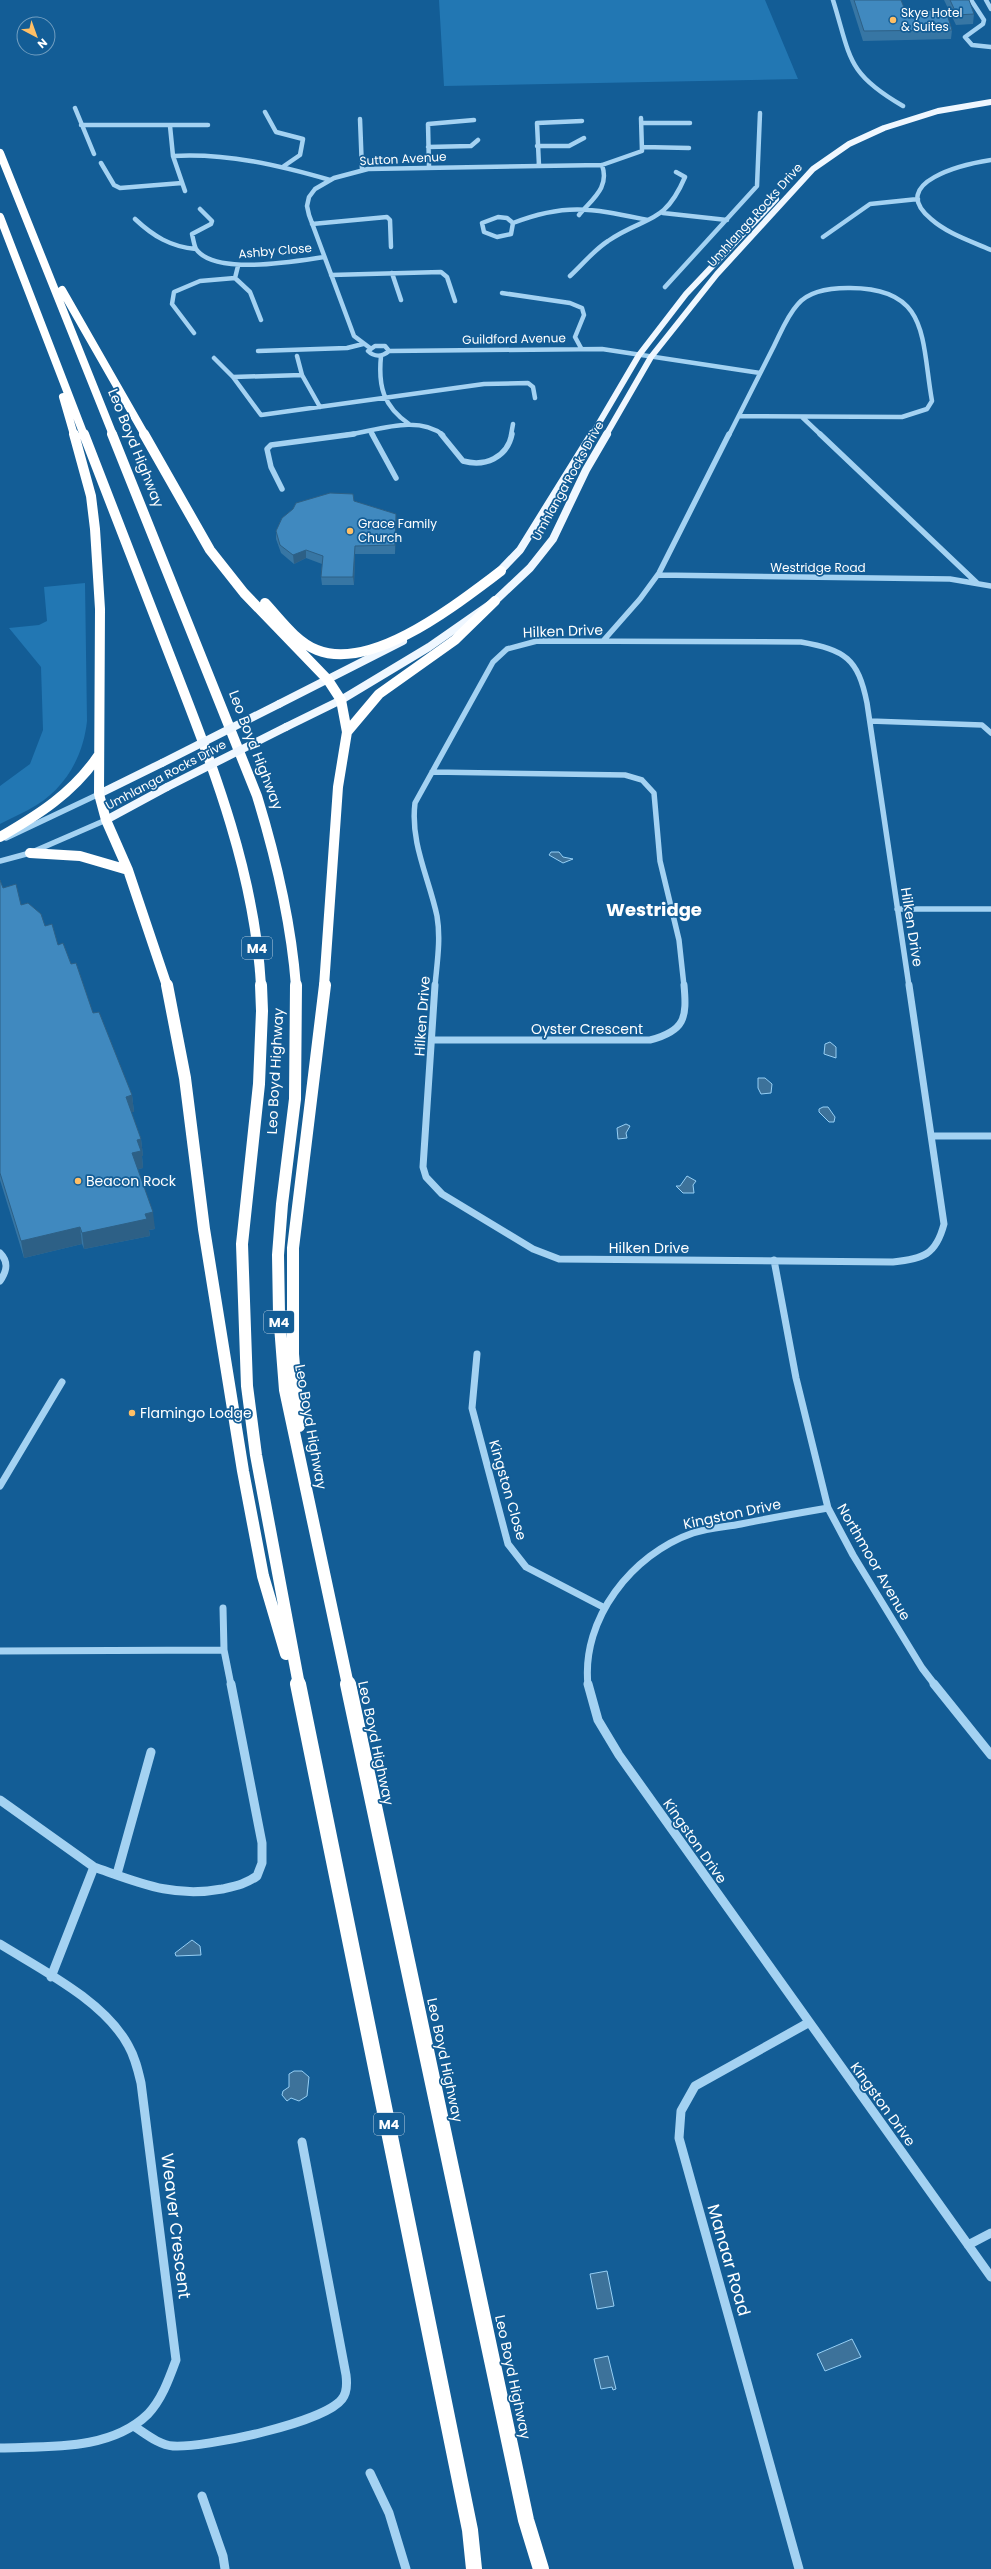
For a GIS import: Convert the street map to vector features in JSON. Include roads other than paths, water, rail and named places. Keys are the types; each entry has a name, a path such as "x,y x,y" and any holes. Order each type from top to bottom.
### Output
{"highway":[{"name":"Leo Boyd Highway","path":"0,153 257,796 273,848 286,903 294,969 297,1027 294,1109 279,1234 278,1311 285,1390 303,1483 526,2520"},
{"name":"Leo Boyd Highway","path":"0,217 219,785 236,838 254,922 262,1011 257,1112 242,1244 247,1386 256,1455 305,1719 340,1882 470,2530"},
{"path":"37,247 210,550 244,593 328,680 340,700 347,732 338,787 326,973 317,1059 293,1248 293,1354 303,1483"},
{"path":"35,310 91,496 95,529 100,609 98,756 99,794 106,820 128,870 166,982 185,1078 204,1229 249,1501 263,1576 305,1719"},
{"path":"210,550 307,644 321,652 336,655 363,653 398,637 449,609 501,571"},
{"path":"347,732 370,703 384,689 455,640 495,601"},
{"path":"0,838 65,797 87,774 98,756"},
{"path":"30,853 55,851 72,852 128,870"},
{"path":"526,2520 541,2569"},
{"path":"470,2530 474,2569"}],"main road":[{"name":"Umhlanga Rocks Drive","path":"99,794 328,680 437,622 479,592 520,550 560,489 639,355 686,294 817,158 854,136 887,121 945,106 991,98"},
{"name":"Umhlanga Rocks Drive","path":"106,820 167,787 340,700 429,647 495,601 530,568 553,540 586,470 650,357 718,274 823,161 866,135 895,123 938,111 991,102"},
{"name":"Leo Boyd Highway","path":"526,2520 535,2569"},
{"name":"Leo Boyd Highway","path":"470,2530 478,2569"}],"street":[{"path":"833,0 849,55 857,68 884,94 903,106"},
{"path":"971,0 984,20 983,24 965,37 972,46 991,47"},
{"path":"986,0 991,9"},
{"path":"75,108 94,154"},
{"path":"265,112 276,132 303,139 300,155 284,166"},
{"path":"665,287 727,220 759,181 760,113"},
{"path":"360,119 362,170"},
{"path":"429,167 429,123 474,120"},
{"path":"689,148 643,147 642,120 690,123"},
{"path":"539,166 537,123 582,121"},
{"path":"81,125 208,125"},
{"path":"170,126 173,156 185,191"},
{"path":"538,146 569,145 580,143 584,138"},
{"path":"428,147 470,146 476,144 478,140"},
{"name":"Sutton Avenue","path":"381,356 369,353 370,348 354,336 312,224 307,206 308,198 316,189 330,180 362,170 429,167 602,165 639,154 643,147"},
{"path":"173,156 209,155 284,166 330,180"},
{"path":"991,160 959,166 941,173 923,185 918,199 922,210 932,220 991,250"},
{"path":"101,163 114,185 120,188 182,183"},
{"path":"579,214 605,185 607,176 602,165"},
{"path":"570,276 608,241 663,213 677,196 685,180 685,177 676,172"},
{"path":"823,237 870,204 918,199"},
{"path":"513,223 559,209 584,208 648,220"},
{"path":"135,219 156,239 175,246 196,249 192,232 213,223 200,209"},
{"path":"663,213 727,220"},
{"path":"312,224 387,217 390,220 391,247"},
{"path":"498,217 507,218 513,223 513,232 501,237 487,234 481,224 485,220 498,217"},
{"name":"Ashby Close","path":"196,249 206,257 238,266 324,257"},
{"path":"235,278 238,266"},
{"path":"331,275 392,272 442,272 447,276 455,302"},
{"path":"392,272 401,300"},
{"path":"194,333 172,304 174,292 200,281 235,278 250,292 261,320"},
{"path":"603,641 658,575 760,373 797,304 809,295 837,288 861,288 884,292 909,306 918,320 932,401 930,407 906,417 739,416"},
{"path":"502,293 570,303 582,308 584,315 576,337 581,348"},
{"path":"258,351 347,348 364,344"},
{"name":"Guildford Avenue","path":"370,348 380,345 389,348 389,351 581,348 639,355"},
{"path":"389,351 381,356 378,383 384,398 395,414 409,424"},
{"path":"639,355 760,373"},
{"path":"296,356 302,375 320,407"},
{"path":"214,358 233,377 261,415 484,384 520,382 531,385 535,398"},
{"path":"233,377 302,375"},
{"path":"802,417 977,583"},
{"path":"282,489 271,467 267,449 268,445 372,432 409,424 435,429 446,438 458,458 470,462 499,458 511,441 513,424"},
{"path":"372,432 396,478"},
{"name":"Westridge Road","path":"658,575 916,578 977,583 991,586"},
{"name":"Hilken Drive","path":"527,642 801,642 820,644 845,655 859,669 870,721 944,1224 941,1239 935,1249 926,1255 910,1260 559,1259 533,1249 442,1194 426,1177 423,1167 439,931 438,916 412,817 415,803 500,654 527,642"},
{"path":"870,721 982,725 991,732"},
{"name":"Oyster Crescent","path":"432,772 625,775 642,780 649,786 656,801 660,861 679,940 686,1010 683,1020 676,1029 656,1039 642,1042 432,1040"},
{"path":"0,838 99,794"},
{"path":"0,861 30,853 106,820"},
{"path":"897,909 991,909"},
{"path":"932,1136 991,1136"},
{"path":"0,1253 6,1262 7,1268 0,1281"},
{"name":"Northmoor Avenue","path":"774,1260 796,1378 828,1508 853,1555 922,1668 991,1755"},
{"name":"Kingston Close","path":"477,1354 472,1390 472,1408 508,1544 526,1567 603,1607"},
{"path":"0,1486 62,1382"},
{"name":"Kingston Drive","path":"828,1508 684,1536 664,1546 636,1569 621,1583 603,1607 589,1642 587,1671 596,1715 619,1755 808,2023 991,2277"},
{"path":"0,1800 94,1867 157,1887 194,1893 248,1882 257,1878 262,1871 264,1860 262,1843 224,1650 223,1608"},
{"path":"0,1651 224,1650"},
{"path":"117,1874 151,1752"},
{"path":"51,1977 94,1867"},
{"name":"Weaver Crescent","path":"0,1944 51,1977 113,2025 129,2046 135,2059 141,2083 176,2360 169,2382 154,2408 136,2427 108,2438 89,2442 0,2448"},
{"name":"Manaar Road","path":"799,2569 679,2138 678,2117 684,2100 696,2086 808,2023"},
{"path":"136,2427 157,2441 172,2446 213,2443 282,2427 334,2407 342,2400 346,2382 302,2142"},
{"path":"968,2245 991,2233"},
{"path":"370,2472 389,2513 406,2569"},
{"path":"202,2496 221,2550 225,2569"}],"place":[{"name":"Skye Hotel & Suites","path":"893,20"},
{"name":"Grace Family Church","path":"350,531"},
{"name":"Beacon Rock","path":"78,1181"},
{"name":"Flamingo Lodge","path":"132,1413"}],"district":[{"name":"Westridge","path":"654,910"}]}
